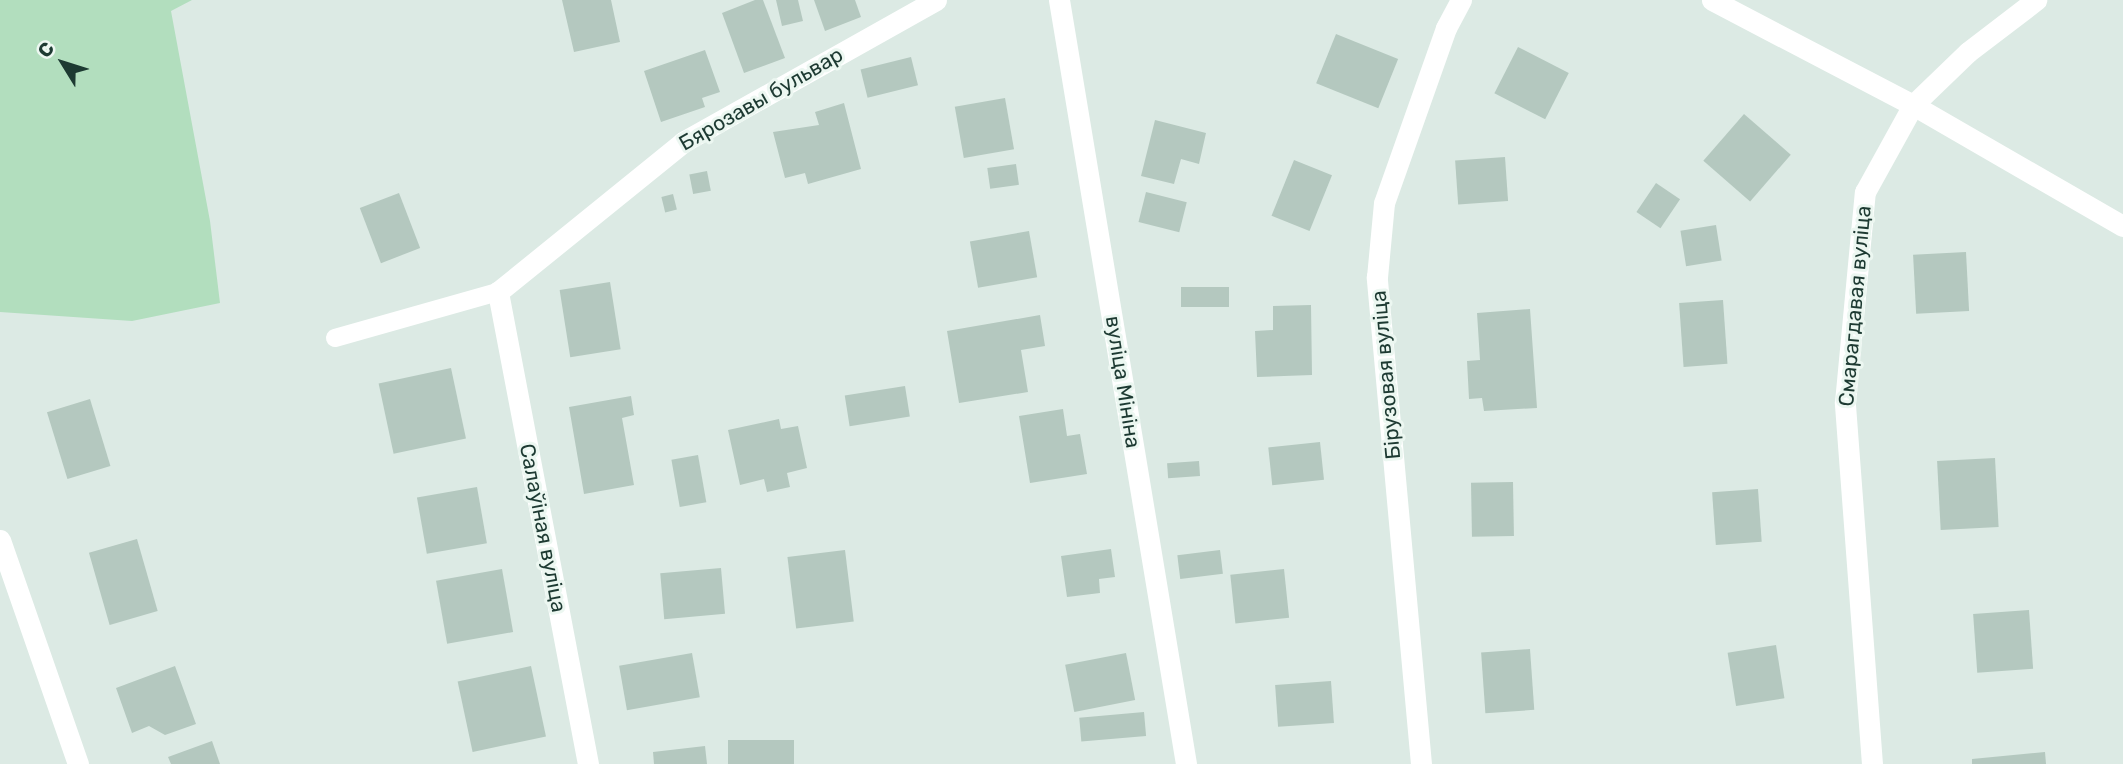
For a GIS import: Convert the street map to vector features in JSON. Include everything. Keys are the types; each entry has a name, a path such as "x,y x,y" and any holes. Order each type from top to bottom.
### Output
{"street":[{"name":"Бярозавы бульвар","path":"498,292 683,142 936,0"},
{"name":"вуліца Мініна","path":"1059,0 1186,764"},
{"name":"Бірузовая вуліца","path":"1421,764 1377,277 1384,203 1446,29 1461,0"},
{"path":"1712,0 1913,105 2123,226"},
{"name":"Смарагдавая вуліца","path":"1872,764 1845,402 1865,192 1913,105 1968,52 2036,0"},
{"name":"Салаўіная вуліца","path":"498,292 588,764"},
{"path":"0,540 8,586 78,764"}],"lane":[{"path":"335,338 498,292"}],"green space":[{"path":"0,0 192,0 171,11 210,221 220,303 132,321 0,312"}],"building":[{"path":"562,0 611,0 620,42 574,52"},
{"path":"755,0 763,0 785,58 744,73 722,13"},
{"path":"776,0 798,0 803,21 782,26"},
{"path":"814,0 855,0 861,17 825,31"},
{"path":"1336,34 1398,59 1378,108 1316,83"},
{"path":"1518,47 1569,73 1545,119 1494,93"},
{"path":"705,50 720,92 702,98 705,107 661,122 644,71"},
{"path":"911,57 918,85 868,98 861,70"},
{"path":"1005,98 1014,149 964,158 955,107"},
{"path":"844,103 861,169 808,184 805,173 785,178 773,132 819,125 815,112"},
{"path":"1744,114 1791,155 1750,201 1703,161"},
{"path":"1155,120 1206,133 1199,164 1181,159 1174,184 1141,176"},
{"path":"1505,157 1508,201 1458,204 1455,160"},
{"path":"1294,160 1332,175 1310,231 1272,216"},
{"path":"1016,164 1019,185 990,189 987,168"},
{"path":"707,171 711,191 693,194 689,174"},
{"path":"1656,183 1680,199 1660,228 1636,212"},
{"path":"1146,192 1187,202 1179,232 1139,222"},
{"path":"399,193 420,248 381,263 360,208"},
{"path":"673,194 677,210 665,212 661,197"},
{"path":"1716,225 1722,261 1686,266 1680,231"},
{"path":"1029,231 1037,277 978,288 970,241"},
{"path":"1966,252 1969,311 1916,314 1913,255"},
{"path":"610,282 621,349 570,357 560,290"},
{"path":"1181,287 1229,287 1229,307 1181,307"},
{"path":"1723,300 1727,364 1684,367 1679,303"},
{"path":"1311,305 1312,375 1257,377 1255,331 1273,330 1273,306"},
{"path":"1530,309 1537,408 1484,411 1482,398 1469,399 1467,361 1480,360 1477,313"},
{"path":"1040,315 1045,346 1021,350 1028,392 959,403 947,331"},
{"path":"451,368 466,438 394,454 379,383"},
{"path":"905,386 910,417 850,426 845,396"},
{"path":"631,396 634,415 622,418 634,485 584,494 569,407"},
{"path":"90,399 110,466 67,479 47,412"},
{"path":"1063,409 1067,436 1080,434 1087,474 1030,483 1019,416"},
{"path":"779,419 781,429 798,426 807,468 787,473 790,487 767,492 764,479 740,485 728,430"},
{"path":"1320,442 1324,480 1272,485 1268,447"},
{"path":"698,455 706,502 680,507 671,460"},
{"path":"1995,458 1999,527 1941,530 1937,461"},
{"path":"1199,461 1200,476 1168,478 1167,463"},
{"path":"1513,482 1514,536 1472,537 1471,483"},
{"path":"477,487 487,543 427,554 417,498"},
{"path":"1758,489 1762,542 1716,545 1712,492"},
{"path":"137,539 158,611 110,625 89,553"},
{"path":"1111,549 1115,577 1099,579 1100,593 1067,597 1061,556"},
{"path":"845,550 854,621 796,629 787,557"},
{"path":"1220,550 1223,574 1180,579 1177,555"},
{"path":"721,568 725,614 664,619 660,573"},
{"path":"502,569 513,632 447,644 436,581"},
{"path":"1284,569 1289,618 1235,623 1230,575"},
{"path":"2029,610 2033,669 1977,673 1973,614"},
{"path":"1776,645 1784,698 1736,706 1728,653"},
{"path":"1530,649 1534,710 1485,713 1481,652"},
{"path":"692,653 700,697 627,710 619,666"},
{"path":"1126,653 1135,700 1074,712 1065,665"},
{"path":"175,666 196,724 165,735 149,726 132,733 116,688"},
{"path":"531,666 546,736 473,752 458,682"},
{"path":"1331,681 1334,723 1278,727 1275,685"},
{"path":"1144,712 1146,736 1081,742 1079,718"},
{"path":"728,740 794,740 794,764 728,764"},
{"path":"212,741 220,764 171,764 168,757"},
{"path":"705,746 707,764 654,764 653,752"},
{"path":"2045,752 2046,764 1972,764 1972,759"}]}
